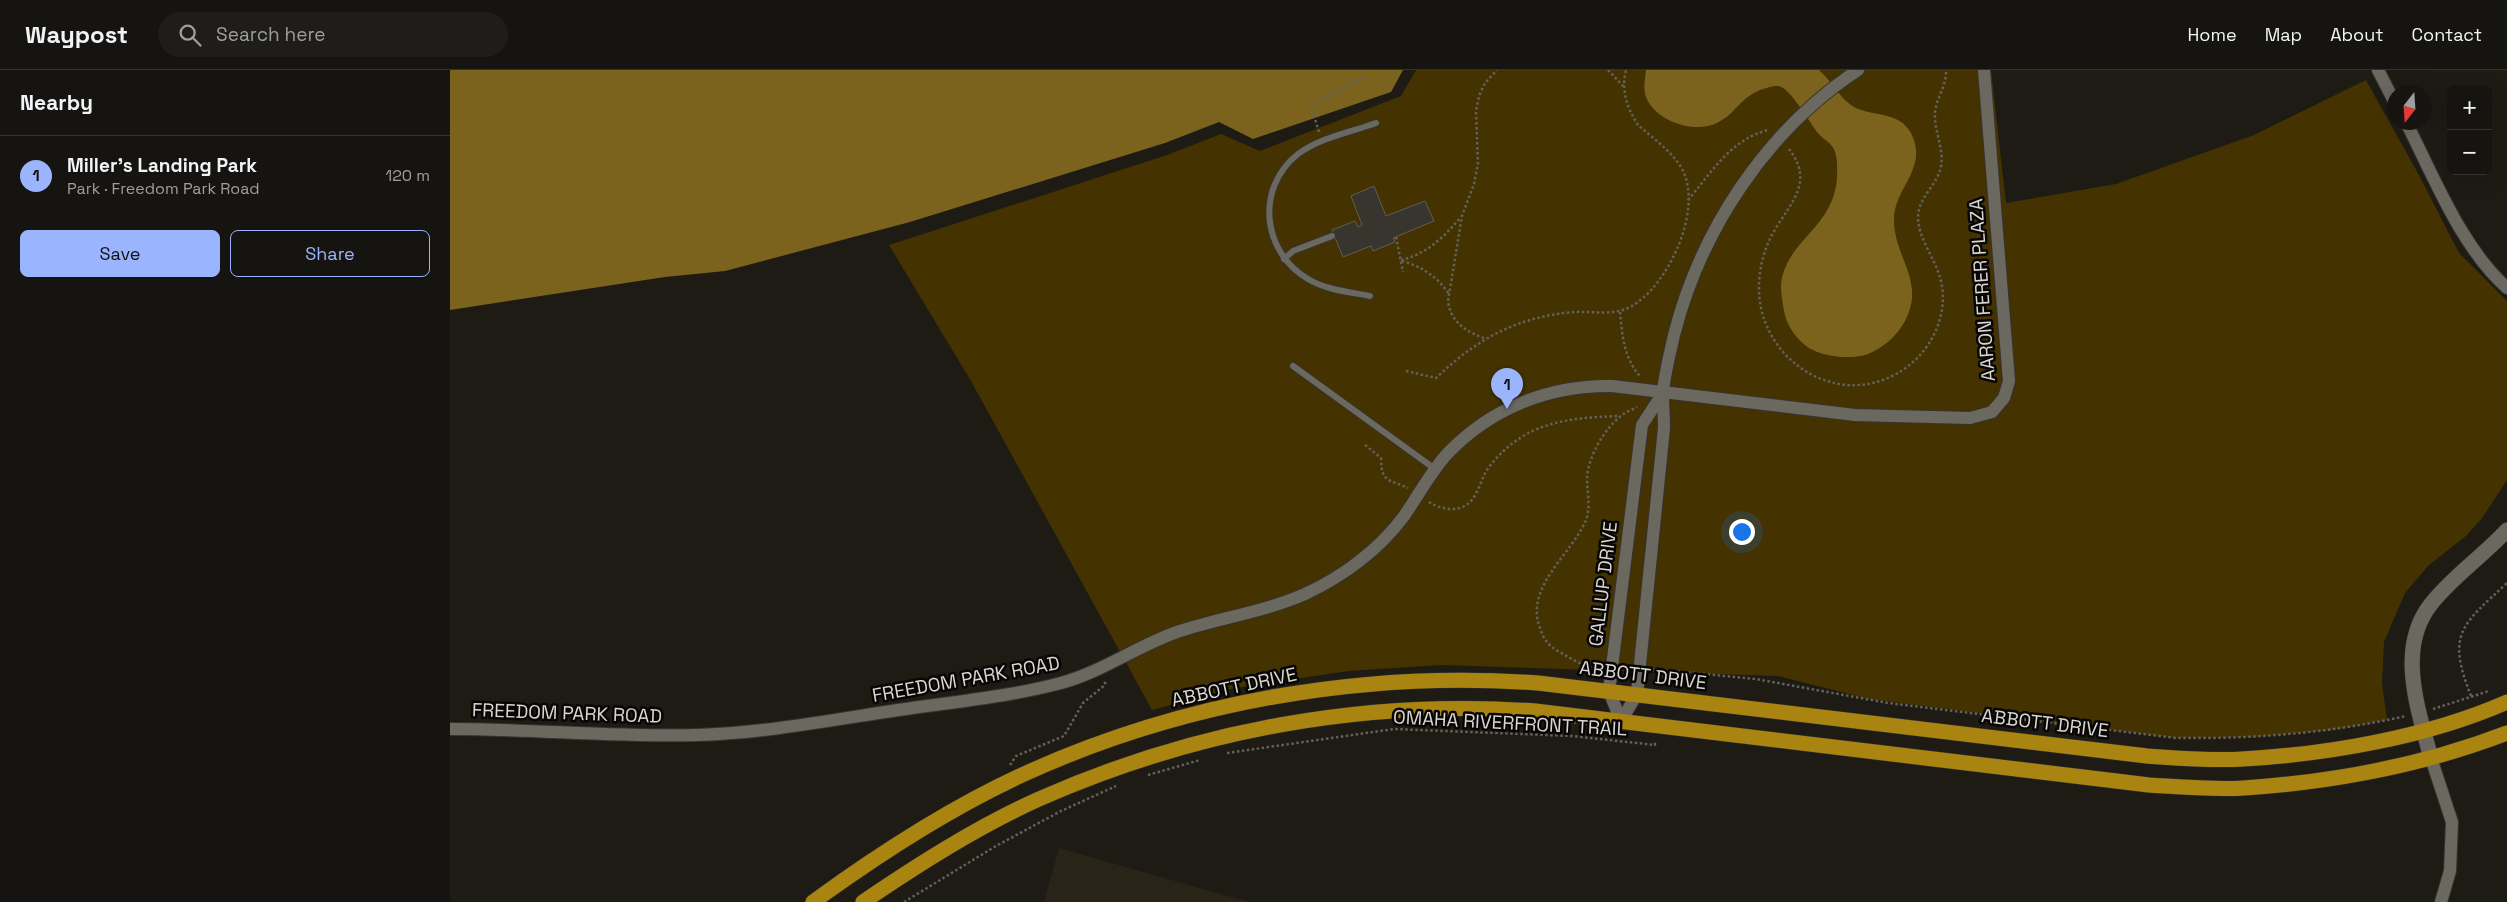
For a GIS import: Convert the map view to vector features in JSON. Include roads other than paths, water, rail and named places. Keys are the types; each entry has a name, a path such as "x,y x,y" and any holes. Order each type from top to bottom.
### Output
{"highway":[{"name":"ABBOTT DRIVE","path":"813,902 907,837 1010,782 1075,753 1169,721 1276,697 1358,686 1487,679 1637,694 2147,756 2242,759 2295,754 2363,744 2474,717 2503,704"},
{"path":"863,902 930,858 984,827 1038,800 1127,764 1183,746 1299,721 1423,709 1492,708 1657,725 2149,785 2243,788 2370,771 2431,758 2507,733"}],"street":[{"name":"GALLUP DRIVE","path":"1621,721 1637,694 1664,428 1663,393 1678,321 1690,284 1706,246 1750,175 1779,138 1798,118 1840,82 1858,70"},
{"name":"AARON FERER PLAZA","path":"1663,393 1855,415 1970,418 1992,412 2004,398 2009,381 1984,70"},
{"path":"2378,70 2387,88"},
{"path":"2410,130 2470,245 2486,268 2507,288"},
{"name":"FREEDOM PARK ROAD","path":"450,729 670,735 743,732 1039,688 1081,677 1176,633 1273,605 1304,594 1337,577 1382,541 1401,520 1448,453 1485,422 1507,409 1531,398 1560,390 1588,386 1612,386 1663,393"},
{"name":"GALLUP DRIVE","path":"1621,721 1609,691 1642,425 1663,393"},
{"path":"2440,902 2450,870 2452,822 2424,730 2412,664 2413,640 2417,627 2431,604 2507,530"}],"lane":[{"path":"1370,296 1325,287 1297,272 1284,259 1271,233 1268,217 1274,187 1288,164 1300,153 1376,123"},
{"path":"1284,259 1293,251 1332,236"},
{"path":"1293,366 1435,469"}],"place":[{"name":"Miller's Landing Park","path":"1507,409"}]}
